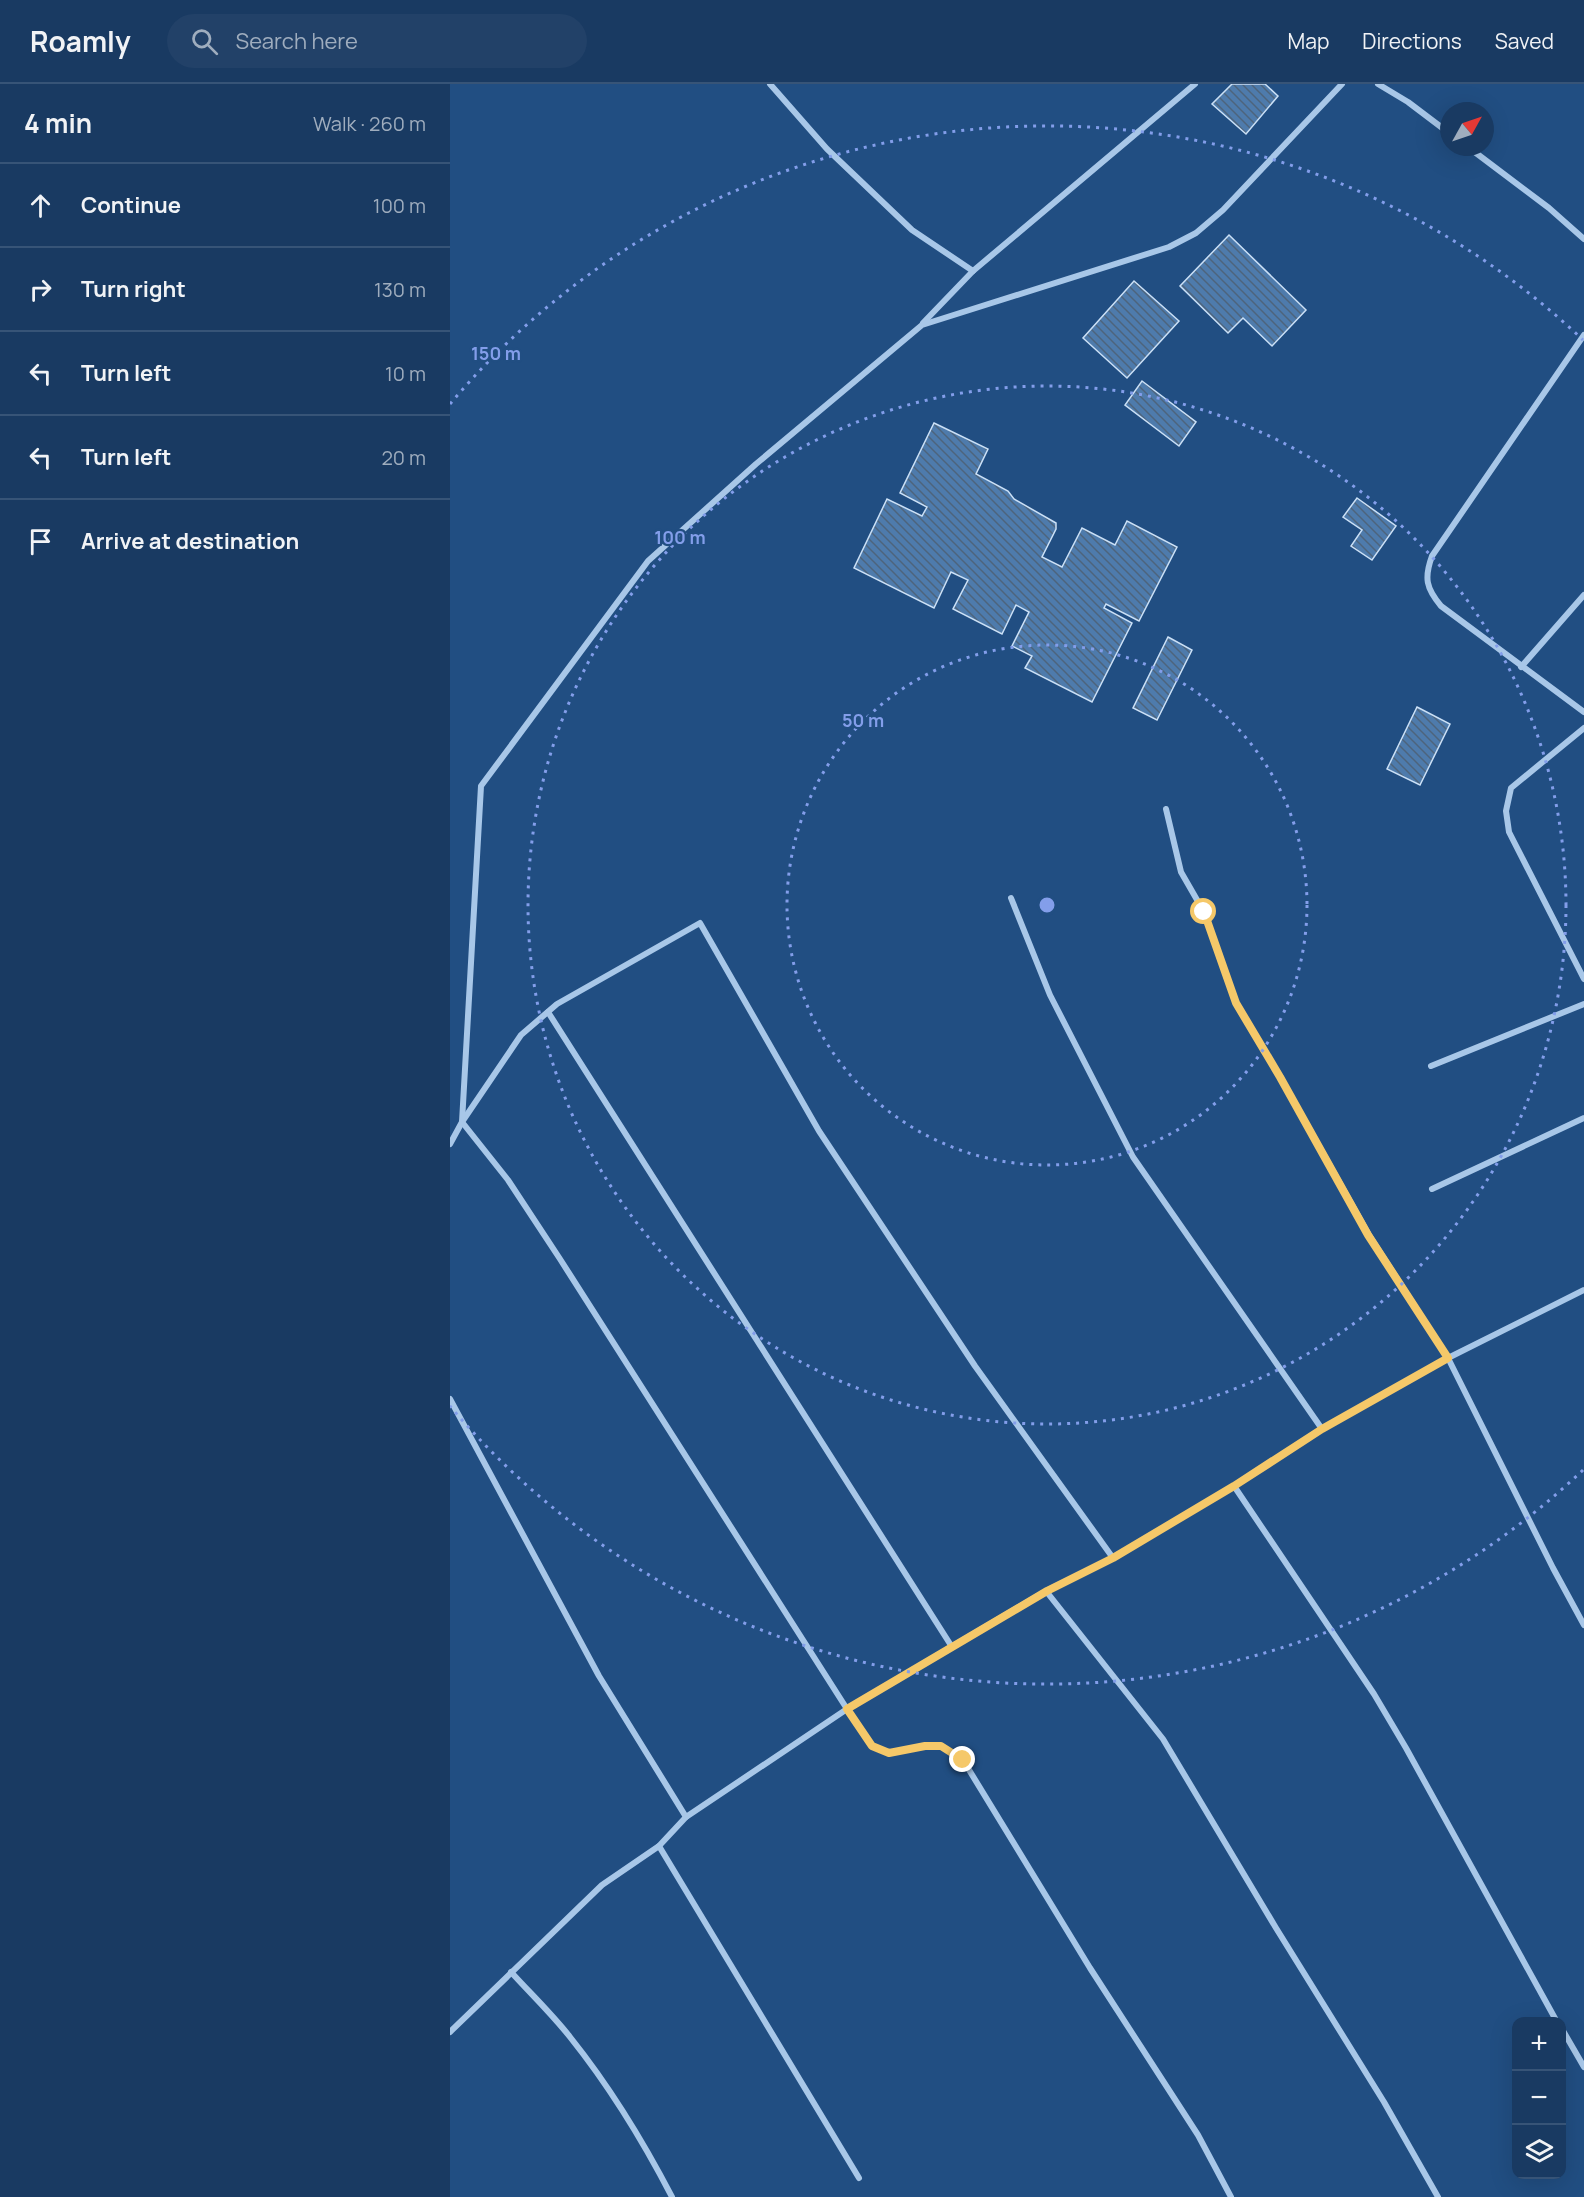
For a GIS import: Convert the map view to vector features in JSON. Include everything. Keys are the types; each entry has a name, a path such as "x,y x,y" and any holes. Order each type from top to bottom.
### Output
{"street":[{"path":"770,84 827,149 912,230 973,271"},
{"path":"1195,84 973,271 922,325 756,464 648,561 481,786 462,1122 508,1180 560,1259 872,1746 889,1753 925,1746 941,1746 963,1760 1090,1968 1197,2135 1231,2197"},
{"path":"922,325 1169,247 1196,233 1223,210 1342,84"},
{"path":"1378,84 1440,125"},
{"path":"1480,156 1549,208 1584,239"},
{"path":"1584,335 1432,556 1426,581 1432,596 1441,606 1584,712"},
{"path":"1521,667 1584,595"},
{"path":"1584,728 1511,788 1506,811 1509,832 1584,979"},
{"path":"1166,809 1181,872 1204,912 1236,1003 1368,1235 1448,1358 1584,1625"},
{"path":"1011,898 1050,995 1133,1157 1322,1429"},
{"path":"450,1144 462,1122 521,1035 557,1004 700,923 819,1131 968,1356 1113,1558"},
{"path":"1431,1066 1584,1004"},
{"path":"548,1012 952,1647"},
{"path":"1432,1189 1584,1118"},
{"path":"450,2032 602,1885 659,1846 686,1817 847,1709 1047,1591 1113,1558 1234,1486 1322,1429 1448,1358 1584,1290"},
{"path":"450,1399 599,1676 686,1817"},
{"path":"1234,1486 1374,1694 1554,2017"},
{"path":"1047,1591 1163,1739 1384,2102 1438,2197"},
{"path":"659,1846 859,2178"},
{"path":"511,1972 569,2035 595,2070 645,2145 672,2197"},
{"path":"1566,2036 1584,2067"}],"building":[{"path":"1232,84 1265,84 1278,96 1246,134 1212,104"},
{"path":"1229,235 1306,310 1272,346 1243,318 1228,333 1180,286"},
{"path":"1134,281 1179,321 1127,378 1083,338"},
{"path":"1142,381 1196,422 1179,446 1125,405"},
{"path":"934,423 988,449 976,474 1008,491 1014,499 1056,523 1056,529 1042,557 1062,567 1082,528 1115,545 1127,521 1177,547 1139,621 1106,604 1104,608 1132,623 1092,702 1025,668 1032,656 1012,646 1029,612 1016,605 1002,634 953,609 968,580 951,572 934,608 854,568 887,499 922,516 927,507 900,493"},
{"path":"1357,498 1396,526 1372,560 1351,546 1362,530 1343,517"},
{"path":"1168,637 1192,650 1157,720 1133,708"},
{"path":"1417,707 1450,724 1420,785 1387,769"}],"route":[{"path":"963,1760 941,1746 925,1746 889,1753 872,1746 847,1709 1047,1591 1113,1558 1234,1486 1322,1429 1448,1358 1368,1235 1236,1003 1204,912"}]}
